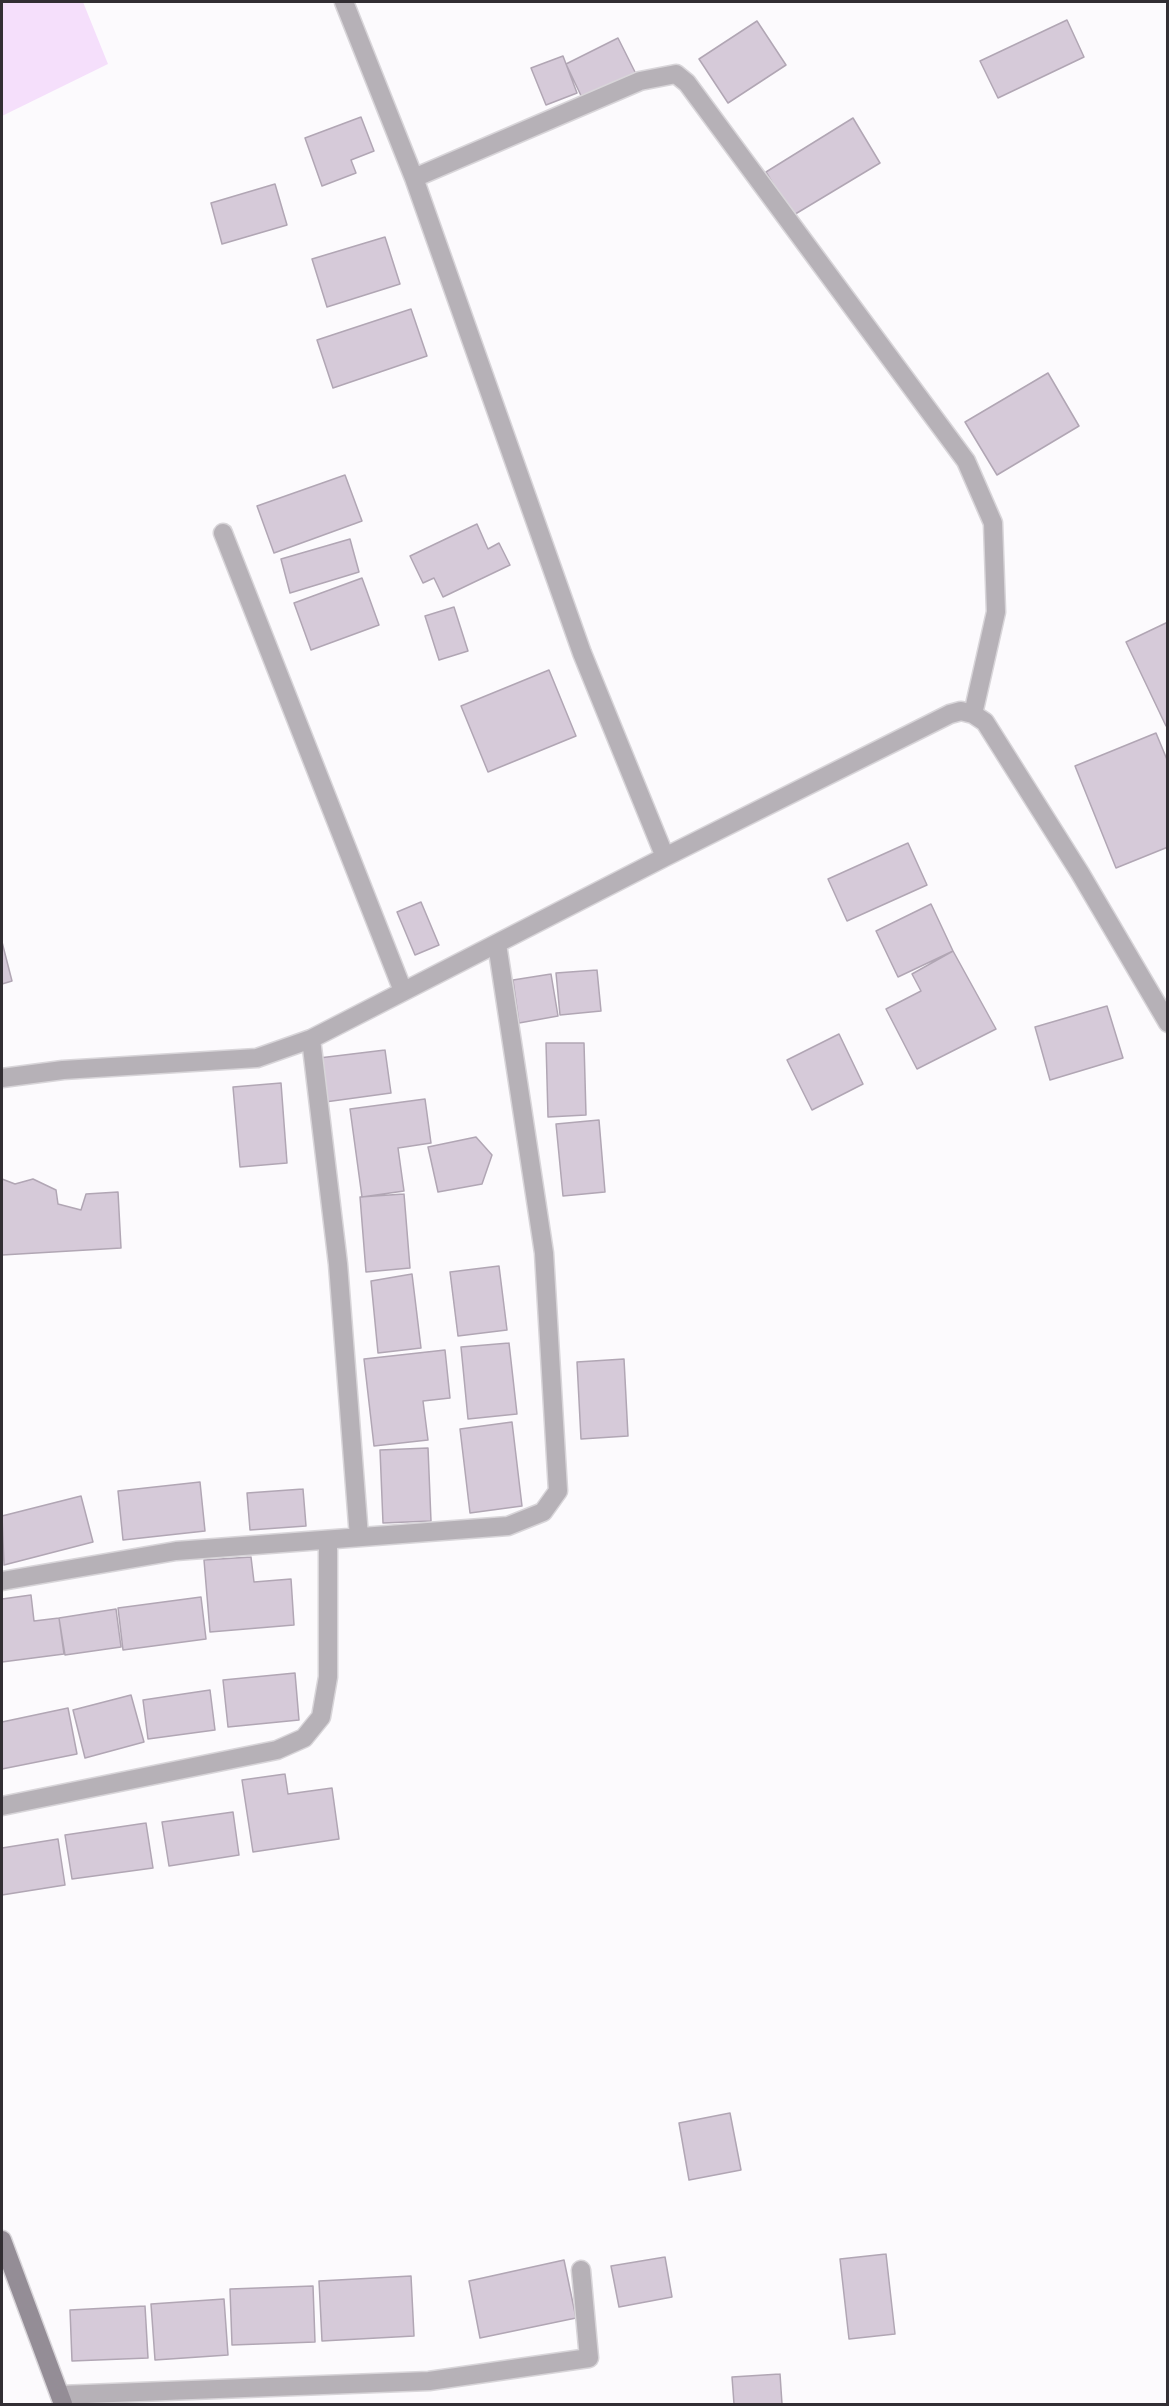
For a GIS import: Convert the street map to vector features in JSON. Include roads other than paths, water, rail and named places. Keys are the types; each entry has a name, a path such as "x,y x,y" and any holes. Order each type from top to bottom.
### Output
{"street":[{"path":"344,2 414,178 582,653 665,856"},
{"path":"414,178 640,81 676,74 687,83 966,461 993,523 996,612 974,714"},
{"path":"223,533 403,991"},
{"path":"2,1078 63,1070 257,1058 311,1039 665,856 950,714 974,714 985,722 1030,791 1167,1023"},
{"path":"2,1581 176,1551 508,1526 543,1512 558,1491 544,1253 497,944"},
{"path":"311,1039 338,1264 359,1537"},
{"path":"2,1806 277,1750 304,1738 321,1717 327,1677 328,1540"},
{"path":"2,2240 62,2400 429,2381 589,2358 580,2270"}]}
